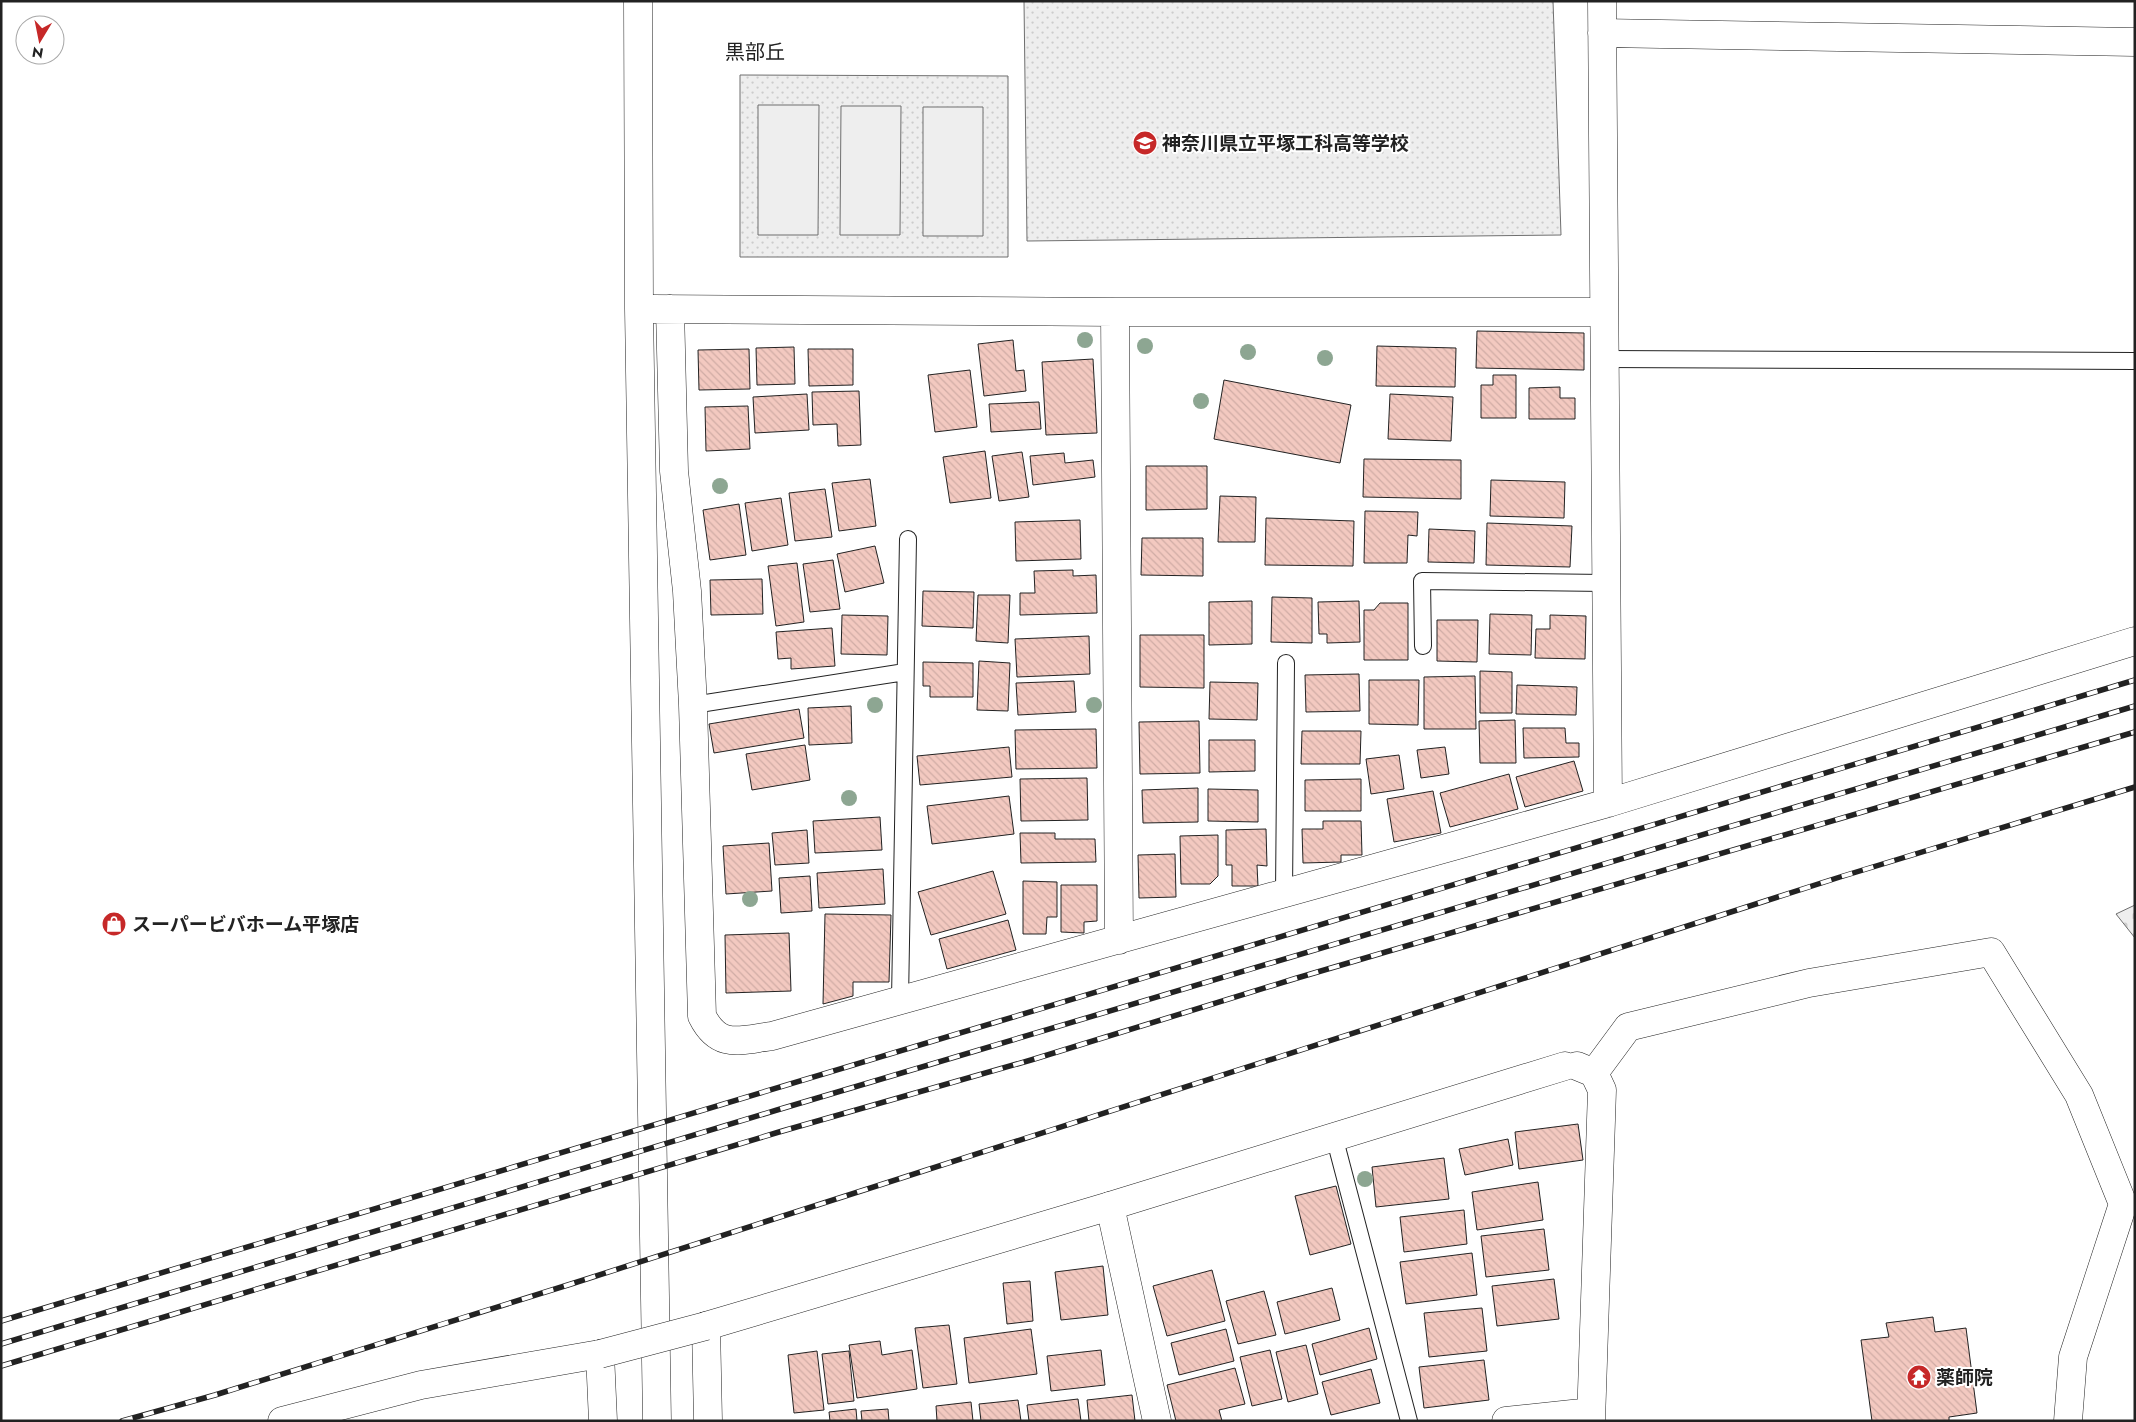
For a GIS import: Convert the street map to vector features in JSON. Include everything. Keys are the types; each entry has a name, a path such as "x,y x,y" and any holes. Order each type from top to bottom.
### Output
{"street":[{"path":"638,1 639,309 657,1421"},
{"path":"1602,1 1608,803"},
{"path":"1602,34 2135,42"},
{"path":"639,309 1115,312 1604,312"},
{"path":"670,309 674,471 687,592 693,705 702,1016 708,1028 721,1040 734,1041 772,1036 1608,803 2135,641"},
{"path":"1115,312 1119,940"},
{"path":"1594,1073 1628,1028 1809,983 1991,952 2079,1095 2129,1198 2073,1357 2068,1421"},
{"path":"282,1421 421,1385 600,1354 706,1326 1110,1206 1565,1066 1582,1067 1594,1073 1602,1090 1591,1416 1506,1421"},
{"path":"1110,1206 1157,1421"},
{"path":"706,1326 708,1421"},
{"path":"600,1354 603,1421"}],"lane":[{"path":"1604,359 2135,361"},
{"path":"900,1000 908,539"},
{"path":"1423,646 1422,581 1606,583"},
{"path":"1284,893 1286,662"},
{"path":"693,705 905,672"},
{"path":"1334,1136 1409,1421"}],"green space":[{"path":"1024,1 1553,1 1561,235 1027,241"},
{"path":"740,75 1008,76 1008,257 740,257"},
{"path":"758,105 819,105 818,235 758,235"},
{"path":"841,106 901,106 900,235 840,235"},
{"path":"923,107 983,107 983,236 923,236"},
{"path":"2135,905 2135,938 2116,914"}],"building":[{"path":"1477,331 1584,333 1584,370 1476,368"},
{"path":"1013,340 1016,371 1024,370 1026,391 984,396 978,344"},
{"path":"1377,346 1456,348 1455,387 1376,386"},
{"path":"794,347 795,384 757,385 756,348"},
{"path":"749,349 750,389 699,390 698,350"},
{"path":"808,349 853,349 853,385 809,386"},
{"path":"1093,359 1097,433 1046,435 1042,362"},
{"path":"970,370 977,427 935,432 928,375"},
{"path":"1493,375 1516,375 1516,418 1481,418 1481,385 1493,385"},
{"path":"1224,380 1351,405 1340,463 1214,439"},
{"path":"1560,387 1560,398 1575,398 1575,419 1529,419 1529,388"},
{"path":"859,391 861,445 838,446 837,424 813,425 812,392"},
{"path":"807,394 809,430 755,433 753,397"},
{"path":"1390,394 1453,397 1451,441 1388,439"},
{"path":"1039,402 1041,429 991,432 989,404"},
{"path":"748,406 750,449 706,451 705,407"},
{"path":"985,451 991,498 950,503 943,457"},
{"path":"1022,452 1029,497 999,501 992,456"},
{"path":"1064,453 1065,463 1093,460 1095,477 1033,485 1030,456"},
{"path":"1364,459 1461,460 1461,499 1363,497"},
{"path":"1146,466 1207,466 1207,509 1146,510"},
{"path":"870,479 876,526 839,531 832,483"},
{"path":"1491,480 1565,482 1564,518 1490,516"},
{"path":"825,489 832,537 795,541 789,493"},
{"path":"1220,496 1256,497 1255,542 1218,542"},
{"path":"781,498 788,545 752,551 745,503"},
{"path":"739,504 746,555 710,560 703,510"},
{"path":"1365,511 1418,512 1417,536 1408,535 1407,563 1364,563"},
{"path":"1266,518 1354,521 1353,566 1265,565"},
{"path":"1080,520 1081,559 1016,561 1015,522"},
{"path":"1487,523 1572,526 1570,567 1486,565"},
{"path":"1429,529 1475,531 1474,563 1428,562"},
{"path":"1142,538 1203,538 1203,576 1141,575"},
{"path":"875,546 884,583 845,592 837,554"},
{"path":"833,560 840,609 810,612 803,564"},
{"path":"797,563 804,622 776,626 768,566"},
{"path":"1073,570 1073,576 1096,575 1097,613 1020,615 1020,593 1035,593 1034,571"},
{"path":"762,579 763,614 711,615 710,580"},
{"path":"923,591 974,592 973,628 922,626"},
{"path":"978,595 1010,595 1008,643 976,641"},
{"path":"1272,597 1312,598 1312,643 1271,642"},
{"path":"1252,601 1252,644 1209,645 1209,602"},
{"path":"1359,601 1360,642 1327,643 1327,634 1319,634 1318,602"},
{"path":"1380,603 1408,603 1408,660 1364,660 1364,610 1374,610"},
{"path":"1490,614 1532,615 1531,655 1489,654"},
{"path":"842,615 888,616 887,655 841,654"},
{"path":"1550,615 1586,616 1585,659 1535,658 1536,629 1550,629"},
{"path":"1437,620 1478,620 1477,662 1437,661"},
{"path":"832,628 835,666 791,669 791,658 778,659 776,632"},
{"path":"1140,635 1204,635 1204,688 1140,687"},
{"path":"1089,636 1090,674 1017,677 1015,639"},
{"path":"979,661 1010,663 1008,711 977,710"},
{"path":"923,662 973,663 973,697 930,697 930,686 923,686"},
{"path":"1480,671 1512,672 1512,713 1480,713"},
{"path":"1359,674 1360,711 1306,712 1305,675"},
{"path":"1475,676 1476,729 1424,729 1424,677"},
{"path":"1369,680 1419,680 1418,725 1369,724"},
{"path":"1074,681 1076,712 1018,715 1016,683"},
{"path":"1210,682 1258,683 1257,720 1209,719"},
{"path":"1517,685 1577,687 1576,715 1516,714"},
{"path":"851,706 852,743 809,745 808,708"},
{"path":"799,709 804,738 714,753 709,724"},
{"path":"1515,720 1516,763 1480,763 1479,721"},
{"path":"1199,721 1200,773 1140,774 1139,722"},
{"path":"1523,728 1565,728 1566,743 1579,743 1579,757 1524,758"},
{"path":"1096,729 1097,768 1016,769 1015,730"},
{"path":"1302,731 1361,731 1360,764 1301,764"},
{"path":"1209,740 1255,740 1255,771 1209,772"},
{"path":"805,745 810,780 752,790 746,754"},
{"path":"1009,747 1012,777 920,785 917,756"},
{"path":"1445,747 1449,774 1421,778 1417,750"},
{"path":"1399,755 1404,789 1371,794 1366,759"},
{"path":"1574,761 1583,791 1525,807 1516,777"},
{"path":"1509,774 1518,809 1450,827 1440,793"},
{"path":"1087,778 1088,820 1021,821 1020,779"},
{"path":"1361,779 1361,811 1305,811 1305,780"},
{"path":"1198,788 1198,822 1143,823 1142,790"},
{"path":"1208,789 1258,790 1258,822 1208,821"},
{"path":"1433,791 1441,833 1394,842 1387,799"},
{"path":"1009,796 1014,834 932,844 927,806"},
{"path":"880,817 882,850 815,853 813,821"},
{"path":"1323,821 1361,821 1362,855 1341,855 1341,862 1303,863 1302,829 1323,829"},
{"path":"1266,829 1267,866 1257,865 1258,886 1232,886 1232,865 1226,865 1226,830"},
{"path":"807,830 809,863 775,865 772,833"},
{"path":"1020,833 1055,833 1055,839 1095,839 1096,862 1021,863"},
{"path":"1218,835 1218,876 1210,884 1181,884 1180,836"},
{"path":"769,843 772,891 726,894 723,846"},
{"path":"1175,854 1176,897 1139,898 1138,855"},
{"path":"883,869 885,904 819,908 817,873"},
{"path":"993,871 1006,914 931,935 918,892"},
{"path":"810,876 812,911 781,913 779,878"},
{"path":"1023,881 1057,882 1057,917 1047,917 1046,934 1023,934"},
{"path":"1061,885 1097,885 1097,921 1084,922 1084,933 1061,932"},
{"path":"825,914 891,915 889,982 853,982 853,996 823,1004"},
{"path":"1008,920 1016,950 947,969 939,939"},
{"path":"789,933 791,991 726,993 725,935"},
{"path":"1578,1124 1583,1160 1519,1169 1515,1132"},
{"path":"1508,1139 1513,1165 1465,1175 1459,1149"},
{"path":"1444,1158 1449,1199 1376,1207 1372,1167"},
{"path":"1538,1182 1543,1220 1477,1230 1472,1192"},
{"path":"1336,1186 1351,1244 1310,1255 1295,1196"},
{"path":"1464,1210 1467,1244 1404,1252 1400,1217"},
{"path":"1544,1229 1549,1270 1486,1277 1481,1236"},
{"path":"1472,1253 1477,1295 1406,1304 1400,1262"},
{"path":"1103,1266 1108,1315 1061,1320 1055,1272"},
{"path":"1212,1270 1225,1321 1167,1336 1153,1286"},
{"path":"1554,1279 1559,1319 1497,1326 1492,1286"},
{"path":"1030,1281 1033,1321 1007,1324 1003,1283"},
{"path":"1332,1288 1340,1320 1285,1334 1277,1302"},
{"path":"1264,1291 1276,1335 1238,1344 1226,1301"},
{"path":"1482,1308 1487,1351 1429,1357 1424,1313"},
{"name":"薬師院","path":"1933,1317 1935,1332 1966,1328 1977,1413 1949,1417 1949,1421 1872,1421 1861,1340 1889,1337 1886,1323"},
{"path":"949,1325 957,1384 923,1388 915,1328"},
{"path":"1369,1328 1377,1359 1320,1375 1312,1344"},
{"path":"1031,1329 1037,1374 969,1383 964,1338"},
{"path":"1226,1329 1234,1361 1179,1375 1171,1343"},
{"path":"880,1341 882,1355 912,1350 917,1389 857,1398 849,1345"},
{"path":"1306,1345 1318,1394 1288,1402 1276,1352"},
{"path":"1101,1350 1105,1385 1051,1391 1047,1356"},
{"path":"1270,1350 1282,1399 1252,1406 1240,1357"},
{"path":"817,1351 824,1410 794,1413 788,1355"},
{"path":"849,1351 854,1401 828,1404 822,1354"},
{"path":"1484,1360 1489,1400 1424,1408 1419,1367"},
{"path":"1235,1368 1245,1404 1219,1410 1222,1421 1176,1421 1167,1385"},
{"path":"1371,1369 1380,1403 1331,1415 1322,1382"},
{"path":"1132,1395 1135,1421 1089,1421 1087,1400"},
{"path":"1078,1399 1081,1421 1029,1421 1027,1405"},
{"path":"1018,1400 1021,1421 981,1421 979,1404"},
{"path":"971,1402 973,1421 937,1421 936,1406"},
{"path":"856,1409 857,1421 830,1421 829,1412"},
{"path":"888,1409 889,1421 862,1421 861,1411"}],"railway":[{"path":"1,1321 2135,680"},
{"path":"1,1344 777,1110 2135,706"},
{"path":"1,1366 779,1132 1031,1060 1297,978 2135,732"},
{"path":"122,1421 215,1395 571,1284 1840,877 2135,787"}],"place":[{"name":"神奈川県立平塚工科高等学校","path":"1145,143"},
{"name":"スーパービバホーム平塚店","path":"114,924"},
{"name":"薬師院","path":"1919,1377"}],"district":[{"name":"黒部丘","path":"755,52"}]}
